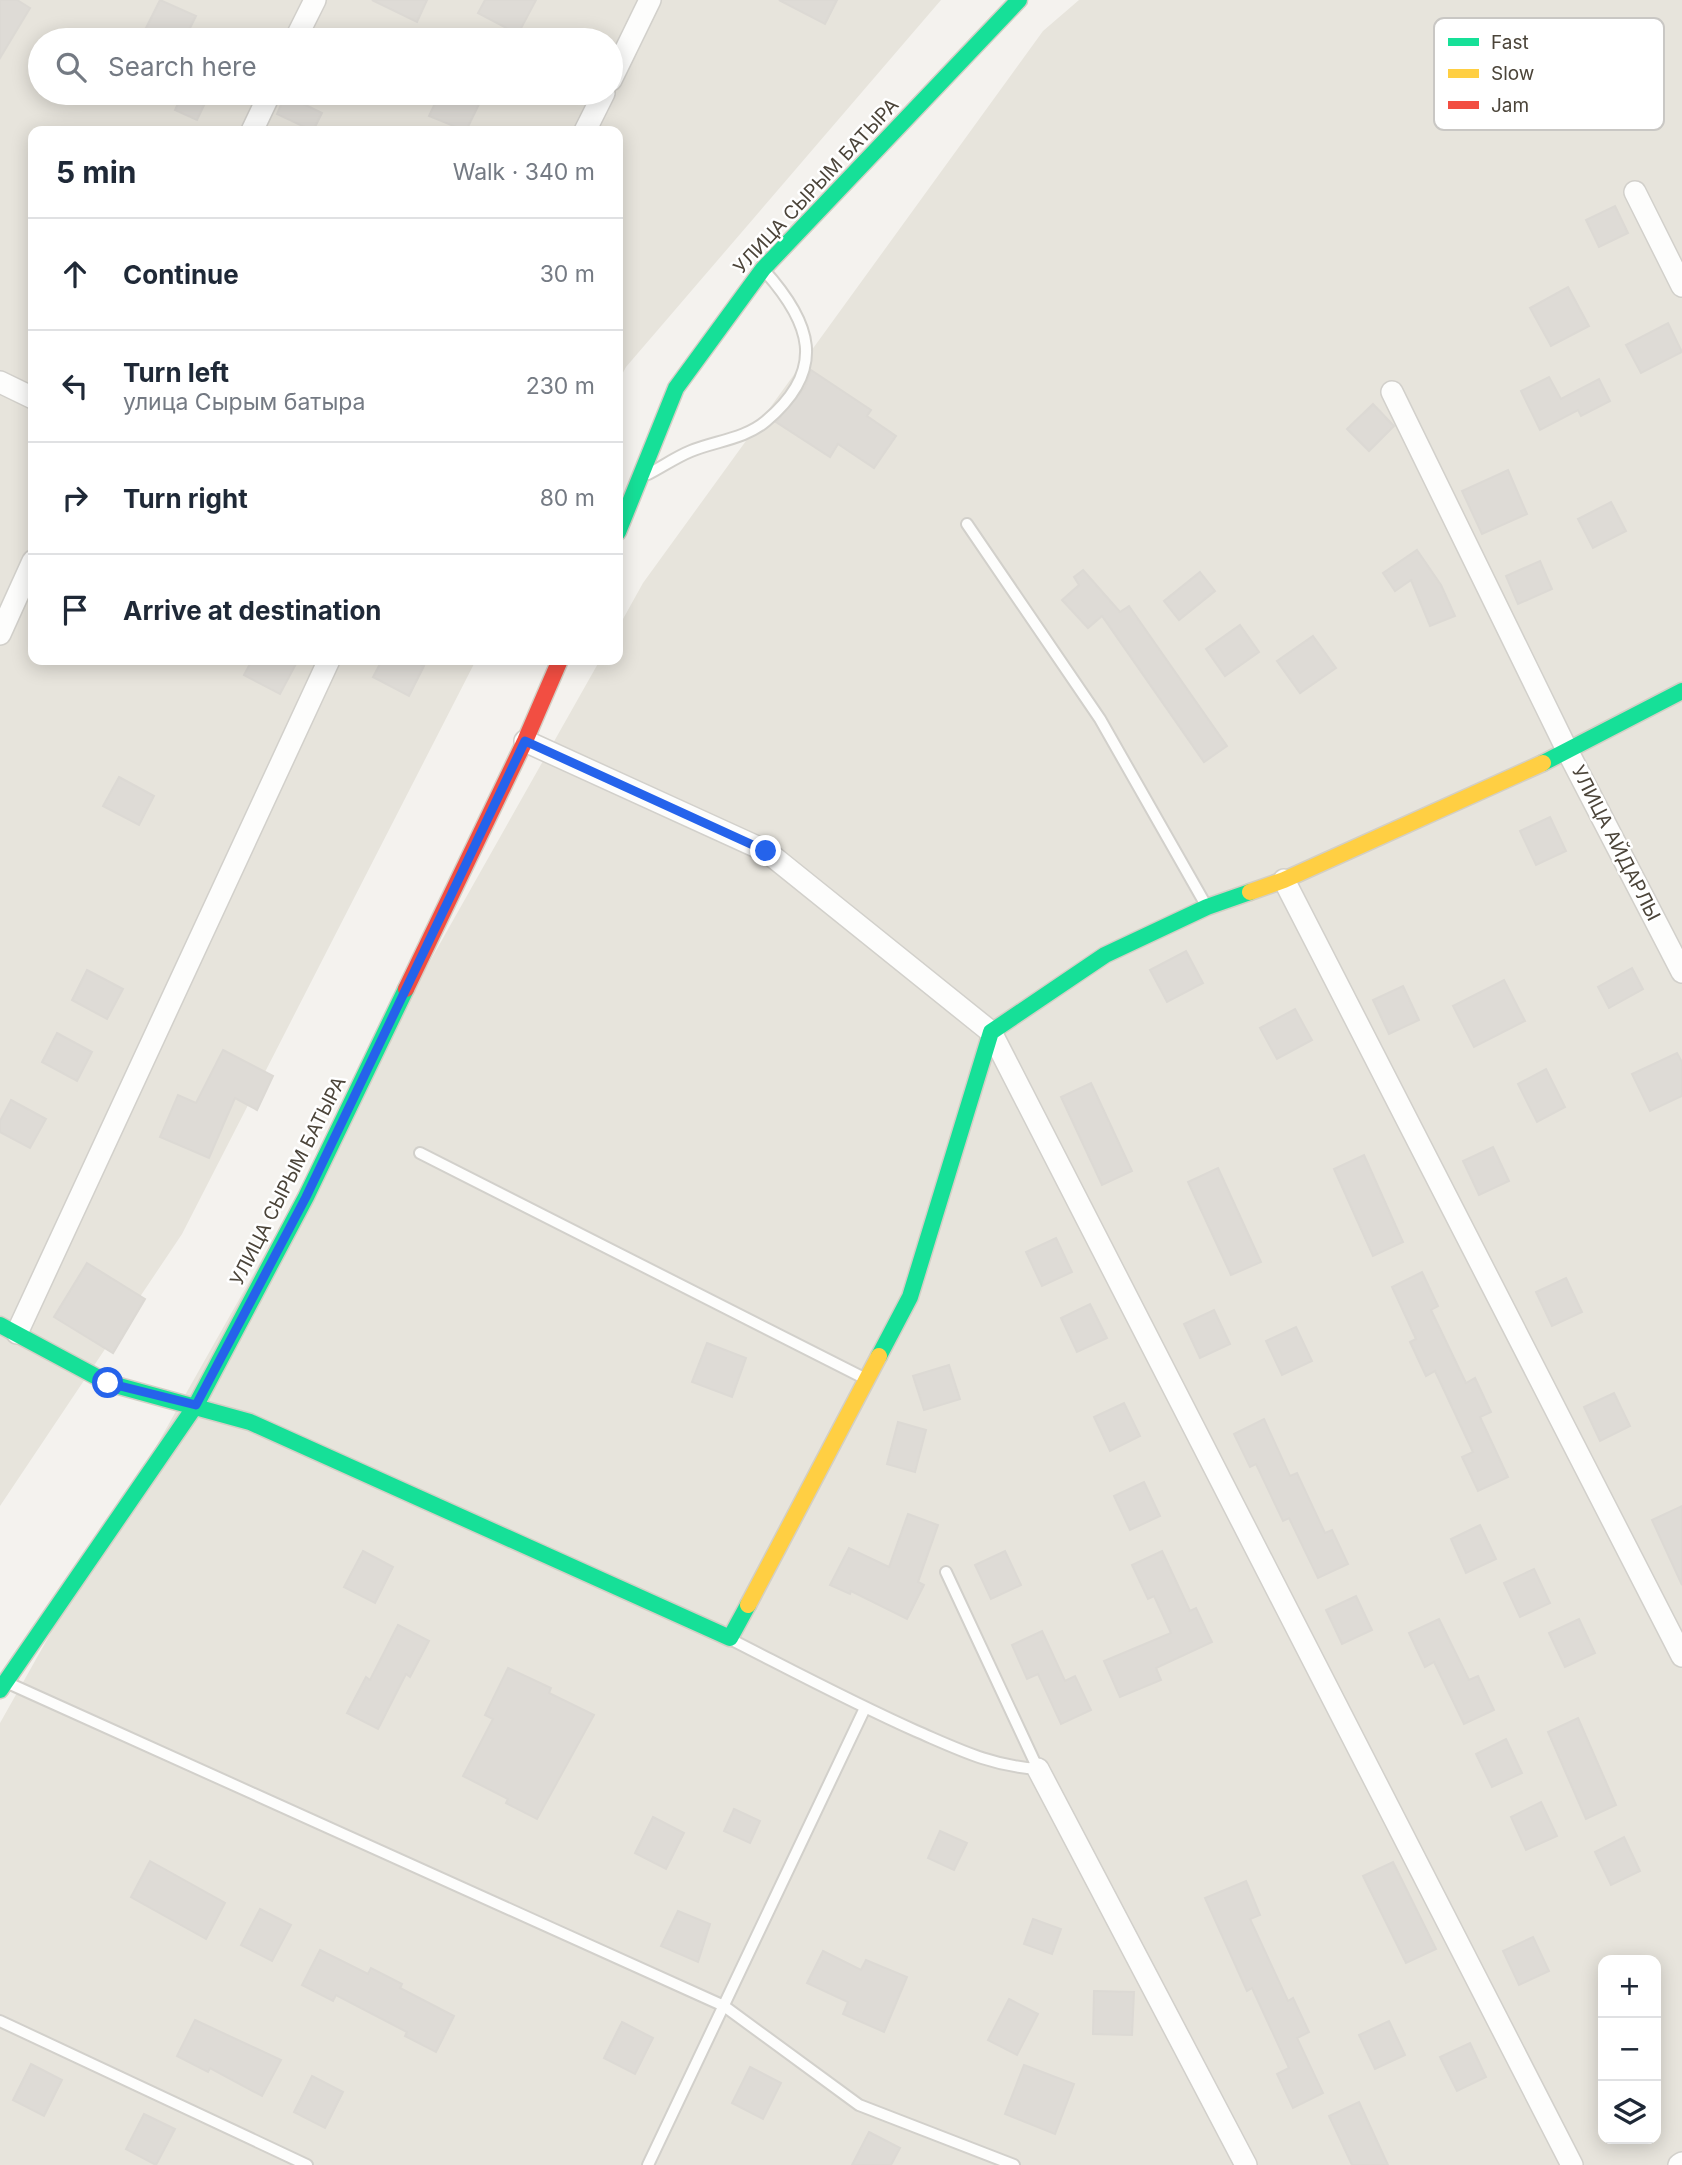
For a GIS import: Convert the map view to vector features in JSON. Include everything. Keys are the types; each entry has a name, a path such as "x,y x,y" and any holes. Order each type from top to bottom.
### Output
{"street":[{"path":"301,28 315,0"},
{"path":"623,55 650,0"},
{"name":"УЛИЦА СЫРЫМ БАТЫРА","path":"623,520 676,388 763,270 1018,0"},
{"path":"254,126 264,105"},
{"path":"588,126 598,105"},
{"path":"1635,192 1682,286"},
{"path":"0,382 28,396"},
{"name":"УЛИЦА АЙДАРЛЫ","path":"1392,393 1568,752 1682,972"},
{"path":"0,634 28,572"},
{"path":"326,665 8,1329 108,1383 250,1422 730,1639 910,1297 991,1032 1105,955 1207,907 1284,880 1568,752 1682,691"},
{"name":"УЛИЦА СЫРЫМ БАТЫРА","path":"3,1686 196,1405 306,1197 525,741 556,665"},
{"path":"525,741 766,851 991,1032 1572,2165"},
{"path":"1284,880 1682,1656"},
{"path":"1038,1769 1246,2165"}],"lane":[{"path":"642,478 691,451 734,438 765,422 794,389 808,352 804,327 788,296 763,270"},
{"path":"967,524 1100,719 1207,907"},
{"path":"420,1153 867,1379"},
{"path":"730,1639 865,1708 1003,1767 1038,1769 946,1572"},
{"path":"3,1686 724,2006 859,2105 1014,2165"},
{"path":"648,2165 865,1708"},
{"path":"0,2021 307,2165"}],"shaded area":[{"path":"0,0 941,0 623,373 623,126 28,126 28,665 473,665 182,1234 0,1506"},
{"path":"1079,0 1682,0 1682,2165 0,2165 0,1723 597,665 623,665 623,619 643,583 1043,31"}],"building":[{"path":"0,0 17,0 30,8 0,58"},
{"path":"160,0 196,16 190,28 146,28"},
{"path":"372,0 427,0 417,22"},
{"path":"485,0 536,0 521,28 507,28 478,13"},
{"path":"779,0 837,0 825,24"},
{"path":"177,105 204,105 197,120 175,110"},
{"path":"281,105 306,105 322,113 316,126 302,126 277,114"},
{"path":"434,105 479,105 468,126 454,126 429,116"},
{"path":"1615,206 1628,233 1599,247 1586,220"},
{"path":"1568,287 1589,326 1551,346 1530,308"},
{"path":"1668,323 1682,352 1641,373 1626,345"},
{"path":"811,370 871,410 867,416 896,436 874,468 838,444 830,457 776,422 805,387"},
{"path":"1549,377 1561,399 1599,379 1610,401 1581,416 1578,410 1540,430 1521,391"},
{"path":"1373,404 1394,426 1369,451 1347,429"},
{"path":"1508,470 1527,514 1482,534 1462,491"},
{"path":"1611,502 1626,531 1593,548 1578,519"},
{"path":"1417,550 1441,585 1455,616 1430,626 1411,580 1395,591 1383,573"},
{"path":"1540,561 1552,589 1518,604 1506,576"},
{"path":"1083,570 1120,612 1129,606 1227,746 1204,762 1102,616 1088,628 1062,600 1079,585 1074,577"},
{"path":"1200,572 1215,591 1179,620 1164,601"},
{"path":"1240,625 1259,652 1225,676 1206,649"},
{"path":"1313,636 1336,668 1300,693 1277,661"},
{"path":"249,665 295,665 280,694 244,675"},
{"path":"379,665 424,666 409,696 373,677"},
{"path":"119,777 154,796 139,825 103,806"},
{"path":"1550,817 1566,851 1536,865 1520,831"},
{"path":"1186,951 1203,983 1167,1002 1150,970"},
{"path":"1632,968 1643,989 1609,1008 1598,987"},
{"path":"87,970 123,989 107,1019 72,1000"},
{"path":"1504,980 1525,1021 1474,1047 1453,1006"},
{"path":"1403,986 1419,1020 1389,1034 1373,1000"},
{"path":"1295,1009 1312,1040 1277,1059 1260,1028"},
{"path":"57,1033 92,1052 77,1081 42,1062"},
{"path":"223,1050 273,1076 257,1110 235,1098 209,1158 160,1137 178,1095 196,1103"},
{"path":"1677,1053 1682,1062 1682,1096 1650,1111 1632,1074"},
{"path":"1546,1069 1565,1107 1537,1122 1518,1084"},
{"path":"1091,1083 1132,1171 1102,1185 1061,1097"},
{"path":"11,1100 46,1119 30,1148 0,1132 0,1121"},
{"path":"1493,1147 1509,1181 1479,1195 1463,1161"},
{"path":"1364,1155 1403,1242 1373,1256 1334,1169"},
{"path":"1218,1168 1261,1262 1231,1275 1188,1182"},
{"path":"1056,1238 1072,1272 1042,1286 1026,1252"},
{"path":"87,1263 145,1299 113,1353 54,1317"},
{"path":"1422,1272 1438,1306 1431,1310 1466,1383 1475,1378 1491,1412 1480,1417 1508,1477 1478,1491 1462,1457 1473,1452 1435,1371 1426,1376 1410,1342 1416,1339 1392,1287"},
{"path":"1566,1278 1582,1312 1552,1326 1536,1292"},
{"path":"1090,1304 1107,1338 1077,1352 1061,1318"},
{"path":"1214,1310 1230,1344 1200,1358 1184,1324"},
{"path":"1296,1327 1312,1361 1282,1375 1266,1341"},
{"path":"707,1343 746,1358 732,1397 692,1382"},
{"path":"949,1365 960,1399 924,1410 913,1376"},
{"path":"1614,1393 1630,1426 1600,1441 1584,1407"},
{"path":"1124,1403 1140,1436 1110,1451 1094,1417"},
{"path":"1264,1419 1290,1476 1297,1473 1325,1533 1332,1530 1348,1564 1318,1578 1289,1518 1283,1521 1256,1464 1250,1467 1234,1434"},
{"path":"898,1422 926,1430 915,1472 887,1464"},
{"path":"1144,1482 1160,1516 1130,1530 1114,1496"},
{"path":"1682,1506 1682,1585 1652,1520"},
{"path":"908,1514 938,1525 918,1582 924,1585 907,1619 851,1591 850,1594 830,1585 849,1548 889,1567"},
{"path":"1480,1525 1496,1559 1466,1573 1451,1539"},
{"path":"363,1551 393,1567 375,1603 344,1587"},
{"path":"1005,1551 1021,1585 991,1599 975,1565"},
{"path":"1162,1551 1190,1611 1196,1608 1212,1642 1156,1668 1161,1680 1120,1697 1104,1661 1171,1633 1154,1596 1148,1599 1132,1565"},
{"path":"1534,1569 1550,1603 1520,1617 1504,1583"},
{"path":"1356,1596 1372,1630 1342,1644 1326,1610"},
{"path":"1439,1619 1469,1680 1478,1676 1494,1710 1464,1724 1434,1662 1425,1667 1409,1633"},
{"path":"1579,1619 1595,1653 1565,1667 1549,1633"},
{"path":"398,1625 429,1641 410,1677 406,1674 378,1729 347,1713 366,1677 370,1680"},
{"path":"1042,1631 1065,1681 1075,1676 1091,1710 1061,1724 1038,1674 1027,1679 1012,1645"},
{"path":"508,1668 551,1688 549,1693 594,1715 537,1819 506,1803 508,1799 463,1776 493,1719 485,1715"},
{"path":"1578,1718 1616,1805 1586,1819 1548,1732"},
{"path":"1506,1739 1522,1773 1492,1787 1476,1754"},
{"path":"1541,1802 1557,1836 1526,1850 1511,1817"},
{"path":"734,1809 760,1821 750,1843 724,1831"},
{"path":"653,1817 684,1833 666,1869 635,1853"},
{"path":"940,1831 967,1843 954,1870 928,1858"},
{"path":"1624,1837 1640,1871 1611,1885 1595,1852"},
{"path":"150,1861 225,1903 206,1939 131,1897"},
{"path":"1393,1862 1436,1949 1406,1963 1363,1876"},
{"path":"1246,1881 1260,1915 1250,1919 1288,2001 1293,1998 1309,2032 1297,2038 1323,2093 1293,2108 1277,2074 1289,2068 1252,1988 1247,1991 1205,1898"},
{"path":"260,1909 291,1925 272,1961 241,1945"},
{"path":"678,1911 710,1924 698,1962 661,1946"},
{"path":"1033,1919 1061,1929 1052,1954 1024,1944"},
{"path":"1533,1937 1549,1971 1519,1985 1503,1951"},
{"path":"320,1950 368,1974 371,1968 402,1984 400,1988 454,2016 436,2052 405,2036 407,2032 336,1995 333,2001 302,1985"},
{"path":"823,1951 861,1970 866,1960 907,1977 884,2032 843,2014 848,2002 807,1983"},
{"path":"1094,1991 1134,1992 1132,2035 1093,2034"},
{"path":"1009,1999 1038,2014 1017,2055 988,2040"},
{"path":"195,2020 281,2060 262,2096 210,2068 208,2072 177,2056"},
{"path":"1389,2021 1405,2055 1375,2069 1359,2035"},
{"path":"622,2022 653,2038 635,2074 604,2058"},
{"path":"1470,2043 1486,2077 1457,2091 1440,2057"},
{"path":"31,2064 62,2080 44,2116 13,2100"},
{"path":"1024,2065 1074,2084 1055,2134 1005,2114"},
{"path":"750,2067 781,2083 763,2119 732,2103"},
{"path":"312,2076 343,2092 325,2128 294,2112"},
{"path":"1359,2102 1388,2165 1352,2165 1329,2116"},
{"path":"144,2114 175,2129 156,2165 126,2149"},
{"path":"869,2132 900,2148 891,2165 852,2165"}],"traffic: fast":[{"path":"623,520 676,388 763,269 1019,0"},
{"path":"1543,763 1682,691"},
{"path":"879,1356 910,1297 991,1032 1105,955 1207,907 1250,892"},
{"path":"0,1690 196,1405 306,1197 406,989"},
{"path":"0,1325 108,1383 250,1422 730,1638 748,1605"}],"traffic: slow":[{"path":"1250,892 1284,880 1543,763"},
{"path":"748,1605 879,1356"}],"traffic: jam":[{"path":"406,989 525,741 558,665"}],"route":[{"path":"108,1383 196,1405 306,1197 525,741 766,851"}]}
